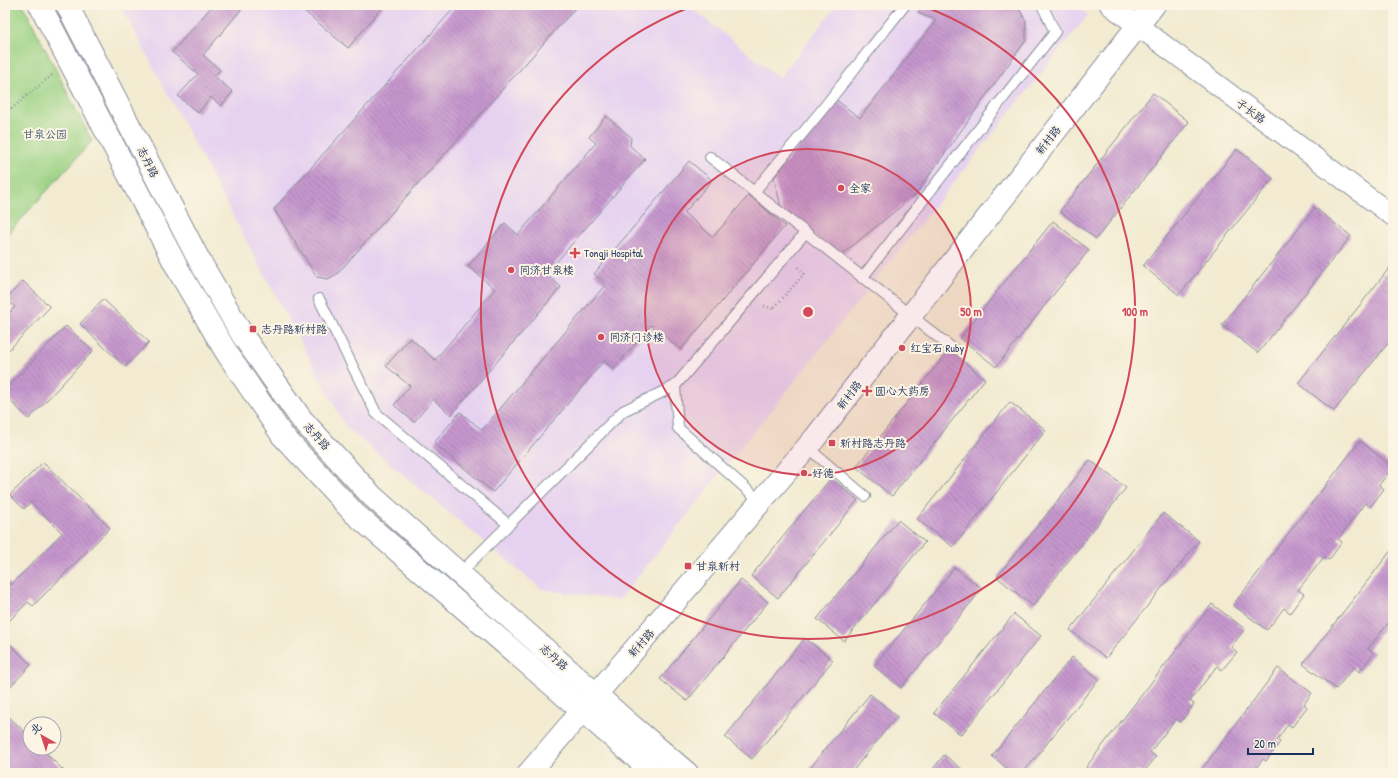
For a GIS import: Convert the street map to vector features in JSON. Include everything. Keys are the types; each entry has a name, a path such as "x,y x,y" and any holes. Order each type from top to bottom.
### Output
{"main road":[{"name":"志丹路","path":"40,5 180,273 225,350 282,434 354,513 654,773"},
{"name":"志丹路","path":"66,5 198,260 243,336 302,420 372,496 596,695 687,773"},
{"name":"新村路","path":"529,773 807,447 1154,5"}],"street":[{"name":"子长路","path":"1110,5 1393,216"}],"lane":[{"path":"754,192 821,111 905,5"},
{"path":"862,278 1055,32 1042,5"},
{"path":"710,157 909,316 952,348"},
{"path":"459,574 623,411 675,386 805,233"},
{"path":"319,299 376,413 509,525"},
{"path":"675,386 678,428 761,502"},
{"path":"807,447 865,496"}],"path":[{"path":"5,114 70,61"},
{"path":"747,301 773,309 804,274 788,253"}],"shaded area":[{"name":"Tongji Hospital","path":"120,5 688,5 779,78 837,5 1076,5 1088,15 619,600 541,589 346,427"}],"green space":[{"name":"甘泉公园","path":"5,5 23,5 92,141 5,237"}],"building":[{"path":"213,5 245,5 203,55 220,70 214,76 233,92 221,106 211,97 198,113 178,96 198,74 172,52"},
{"path":"306,5 384,5 348,48 303,10"},
{"path":"457,5 578,5 337,274 328,279 317,277 274,209"},
{"path":"923,5 1017,5 1026,21 1026,40 915,195 841,255 782,211 774,178 835,99 860,118 936,20 918,13"},
{"path":"1153,93 1189,122 1096,239 1060,211"},
{"name":"同济甘泉楼","path":"606,116 631,137 630,146 645,159 546,274 561,287 451,415 433,399 414,422 394,405 410,386 386,366 410,338 435,360 495,289 468,266 505,223 518,235 596,143 589,137"},
{"path":"1237,149 1273,178 1179,295 1143,266"},
{"name":"同济门诊楼","path":"689,161 712,180 684,213 713,237 749,195 785,226 681,350 651,325 614,369 604,361 493,492 434,443 460,412 482,430 606,284 594,274"},
{"path":"1315,208 1351,236 1258,353 1222,325"},
{"path":"1053,221 1089,250 996,367 960,338"},
{"path":"1391,266 1393,268 1393,337 1334,411 1298,383"},
{"path":"23,281 50,307 5,354 5,317 15,307 6,299"},
{"path":"103,299 149,342 125,367 80,324"},
{"path":"66,326 93,351 29,419 5,396 5,390"},
{"path":"949,350 985,379 892,496 856,467"},
{"path":"1010,402 1046,430 953,547 917,519"},
{"path":"1360,441 1393,467 1379,485 1384,489 1370,507 1365,503 1338,539 1342,542 1329,560 1324,557 1298,590 1304,594 1290,613 1284,608 1267,630 1233,605"},
{"path":"1090,460 1126,488 1033,606 997,577"},
{"path":"43,462 110,528 33,606 28,602 5,625 5,579 11,585 62,533 31,502 24,509 10,495"},
{"path":"831,478 858,500 778,598 751,576"},
{"path":"1163,513 1199,541 1106,658 1070,630"},
{"path":"898,520 925,542 844,641 817,619"},
{"path":"1393,548 1393,617 1368,649 1374,653 1359,672 1354,667 1336,689 1303,664"},
{"path":"955,567 982,589 901,688 874,666"},
{"path":"741,580 768,602 687,701 660,679"},
{"path":"1212,604 1245,629 1231,647 1237,652 1222,670 1217,666 1190,701 1194,704 1181,722 1176,719 1150,752 1156,757 1143,773 1136,770 1134,773 1093,773 1086,767"},
{"path":"1014,614 1041,636 961,735 934,713"},
{"path":"805,638 833,660 752,759 725,737"},
{"path":"5,639 31,665 5,692"},
{"path":"1072,657 1099,679 1023,773 1013,773 992,756"},
{"path":"1278,668 1312,693 1304,704 1307,707 1292,727 1288,724 1277,740 1280,742 1266,761 1263,759 1252,773 1199,773"},
{"path":"870,694 897,716 851,773 806,773"},
{"path":"5,713 22,729 22,756 49,756 66,773 5,773"},
{"path":"944,755 967,773 930,773"}],"place":[{"name":"全家","path":"841,188"},
{"name":"Tongji Hospital","path":"575,253"},
{"name":"同济甘泉楼","path":"511,270"},
{"name":"志丹路新村路","path":"253,329"},
{"name":"同济门诊楼","path":"601,337"},
{"name":"红宝石 Ruby","path":"902,348"},
{"name":"圆心大药房","path":"867,391"},
{"name":"新村路志丹路","path":"832,443"},
{"name":"好德","path":"804,473"},
{"name":"甘泉新村","path":"688,566"}]}
